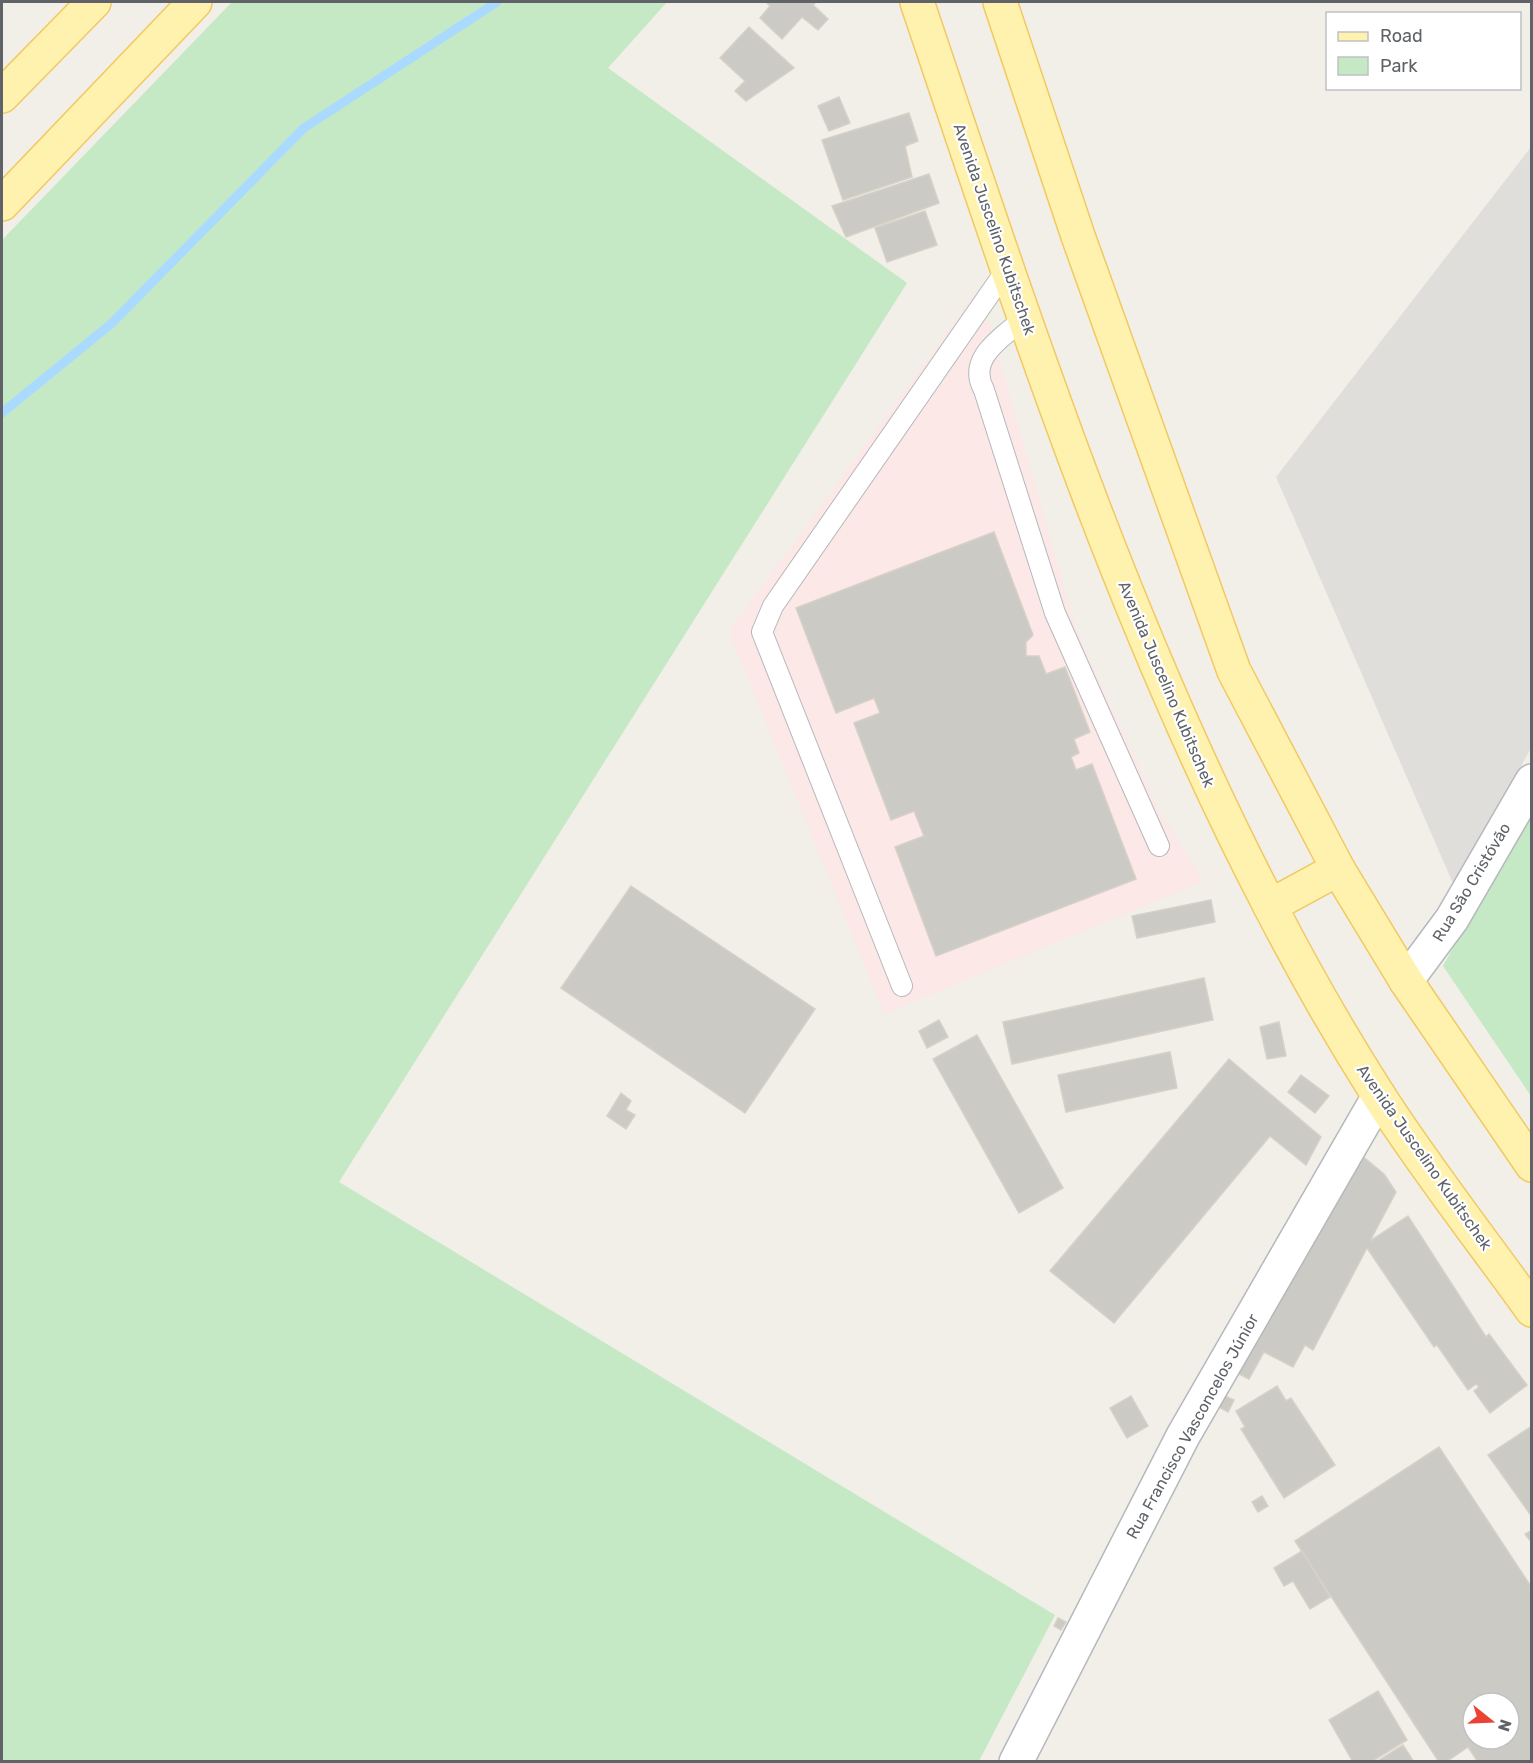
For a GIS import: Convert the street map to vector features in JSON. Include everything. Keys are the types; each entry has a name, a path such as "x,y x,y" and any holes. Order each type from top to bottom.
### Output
{"main road":[{"path":"2,96 93,2"},
{"path":"2,204 194,2"},
{"name":"Avenida Juscelino Kubitschek","path":"917,2 1025,318 1145,640 1196,756 1270,906 1379,1096 1532,1310"},
{"path":"1000,2 1082,247 1234,670 1338,869 1406,981 1532,1165"},
{"path":"1270,906 1338,869"}],"street":[{"name":"Rua São Cristóvão","path":"1406,981 1452,919 1532,781"},
{"name":"Rua Francisco Vasconcelos Júnior","path":"1016,1761 1183,1436 1379,1096"}],"lane":[{"path":"902,986 762,632 773,606 1007,269"},
{"path":"1025,318 998,341 979,363 978,379 984,390 1055,613 1159,846"}],"shaded area":[{"path":"1531,147 1531,748 1455,888 1276,477"},
{"path":"979,288 1077,632 1160,812 1204,881 884,1014 729,632"}],"green space":[{"path":"232,2 667,2 608,68 907,283 339,1182 1055,1615 979,1761 2,1761 2,240"},
{"path":"1531,807 1531,1096 1443,966"}],"building":[{"path":"766,2 816,2 813,5 828,19 818,30 802,17 782,39 760,18 770,6"},
{"path":"749,27 794,68 746,101 735,91 745,81 720,58"},
{"path":"839,97 850,123 829,131 818,106"},
{"path":"909,113 918,141 905,146 912,177 843,200 822,140"},
{"path":"929,174 939,203 846,237 832,206"},
{"path":"925,211 937,245 887,262 875,228"},
{"path":"994,532 1033,635 1026,642 1026,656 1039,656 1046,674 1065,667 1090,732 1074,739 1079,753 1071,757 1076,770 1092,764 1136,879 936,956 895,847 924,836 914,811 891,820 854,723 880,713 874,698 836,713 796,608"},
{"path":"631,886 815,1009 745,1113 561,988"},
{"path":"1211,900 1215,922 1137,938 1132,916"},
{"path":"1204,978 1213,1020 1012,1064 1003,1022"},
{"path":"939,1020 948,1037 927,1048 919,1031"},
{"path":"1279,1022 1286,1056 1267,1059 1260,1027"},
{"path":"977,1035 1063,1188 1019,1213 933,1059"},
{"path":"1170,1052 1177,1088 1066,1112 1058,1075"},
{"path":"1229,1059 1321,1137 1306,1165 1270,1136 1114,1323 1050,1271"},
{"path":"1301,1075 1329,1096 1315,1113 1288,1092"},
{"path":"621,1093 631,1101 626,1110 635,1115 626,1129 607,1116"},
{"path":"1355,1150 1384,1174 1396,1192 1370,1241 1408,1216 1486,1337 1489,1334 1527,1385 1490,1413 1474,1391 1479,1387 1476,1384 1468,1390 1437,1345 1434,1347 1367,1248 1313,1350 1305,1345 1293,1367 1264,1352 1249,1379 1235,1372"},
{"path":"1277,1386 1286,1401 1291,1398 1335,1465 1284,1498 1241,1429 1245,1427 1236,1411"},
{"path":"1223,1395 1234,1400 1228,1412 1217,1406"},
{"path":"1131,1396 1148,1426 1127,1438 1110,1408"},
{"path":"1532,1426 1532,1517 1488,1455"},
{"path":"1439,1447 1532,1588 1532,1762 1478,1762 1471,1751 1521,1751 1521,1691 1461,1691 1462,1751 1446,1762 1439,1762 1295,1541"},
{"path":"1262,1496 1268,1506 1258,1512 1252,1502"},
{"path":"1532,1530 1532,1543 1525,1534"},
{"path":"1302,1551 1330,1597 1310,1609 1293,1581 1284,1586 1274,1568"},
{"path":"1058,1618 1066,1622 1061,1630 1054,1626"},
{"path":"1378,1691 1407,1740 1371,1762 1353,1762 1329,1720"},
{"path":"1403,1745 1414,1762 1376,1762"}],"waterway":[{"path":"2,413 111,324 304,128 497,2"}]}
